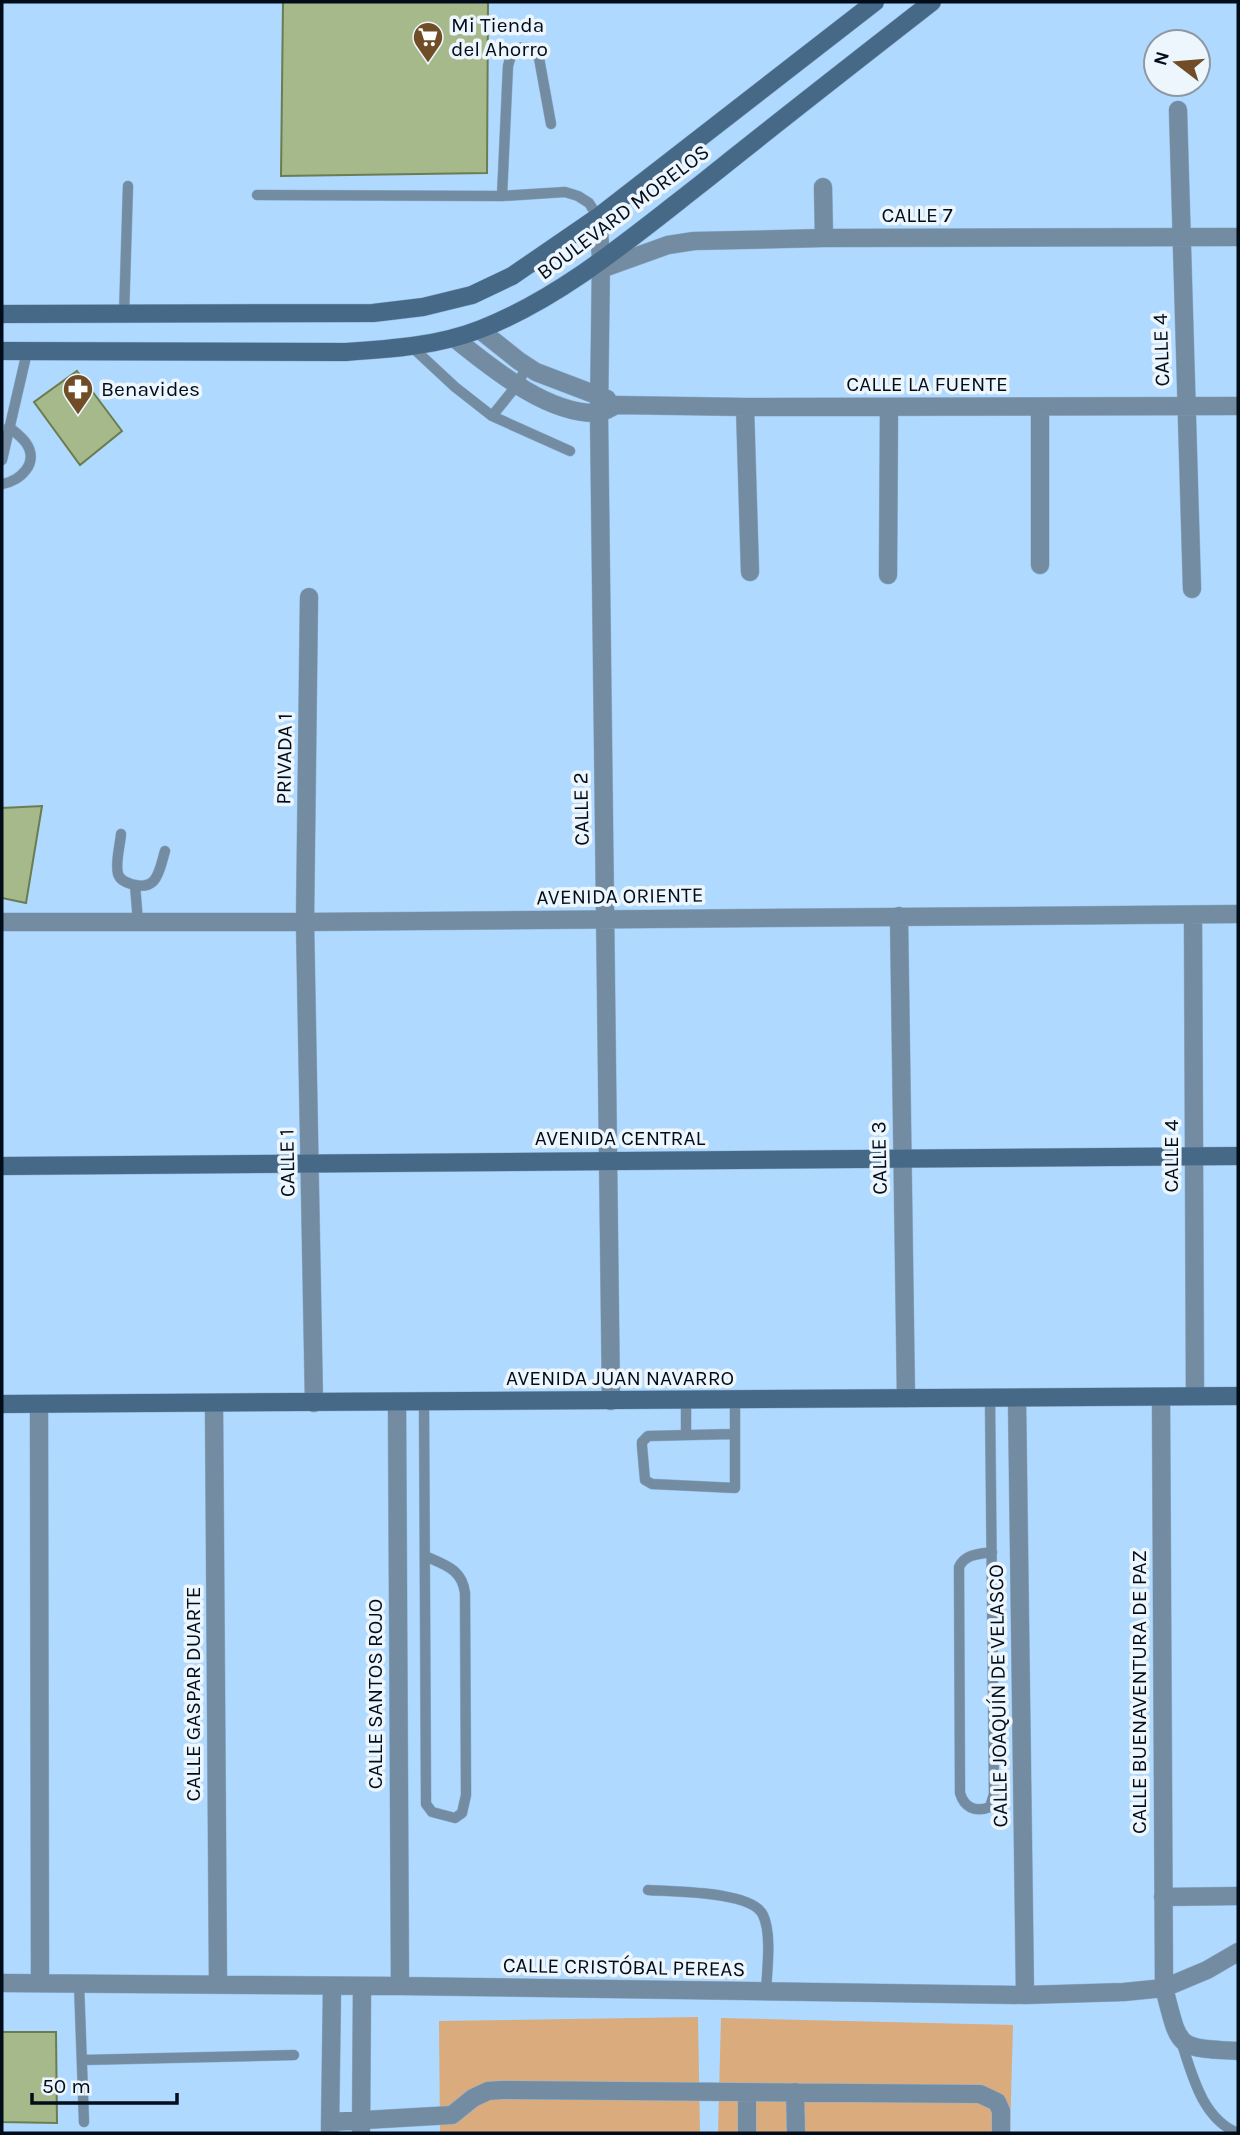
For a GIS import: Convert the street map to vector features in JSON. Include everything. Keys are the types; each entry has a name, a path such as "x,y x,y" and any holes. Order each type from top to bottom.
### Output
{"main road":[{"name":"BOULEVARD MORELOS","path":"2,314 373,313 424,307 472,295 512,276 598,217 874,2"},
{"name":"BOULEVARD MORELOS","path":"2,351 345,352 411,346 480,330 545,298 601,264 932,2"},
{"name":"AVENIDA CENTRAL","path":"2,1166 1238,1156"},
{"name":"AVENIDA JUAN NAVARRO","path":"2,1404 1238,1396"}],"street":[{"name":"CALLE 4","path":"1178,110 1192,589"},
{"path":"823,187 824,238"},
{"name":"CALLE 2","path":"598,217 601,264 599,413 611,1401"},
{"name":"CALLE 7","path":"601,264 694,241 1238,237"},
{"path":"480,330 536,372 600,395 616,405"},
{"path":"454,338 517,385 539,397 563,407 599,413"},
{"name":"CALLE LA FUENTE","path":"599,413 616,405 1238,406"},
{"path":"745,407 750,572"},
{"path":"888,575 889,407"},
{"path":"1040,407 1040,565"},
{"name":"PRIVADA 1","path":"305,922 309,597"},
{"name":"AVENIDA ORIENTE","path":"2,922 1238,914"},
{"name":"CALLE 4","path":"1193,915 1195,1396"},
{"name":"CALLE 3","path":"899,916 906,1398"},
{"name":"CALLE 1","path":"305,922 314,1403"},
{"name":"CALLE BUENAVENTURA DE PAZ","path":"1161,1396 1164,1988 1176,2032 1181,2040"},
{"name":"CALLE JOAQUÍN DE VELASCO","path":"1017,1398 1026,1995"},
{"name":"CALLE SANTOS ROJO","path":"397,1402 400,1986"},
{"name":"CALLE GASPAR DUARTE","path":"214,1404 218,1984"},
{"path":"39,1405 40,1983"},
{"path":"1163,1898 1238,1896"},
{"name":"CALLE CRISTÓBAL PEREAS","path":"2,1983 1026,1995 1164,1988 1207,1970 1238,1952"},
{"path":"332,1987 330,2128 361,2127 452,2115 473,2098 488,2091 795,2092 980,2094 997,2102 1001,2111 1001,2133"},
{"path":"361,2127 362,1987"},
{"path":"1181,2040 1201,2049 1238,2051"},
{"path":"747,2092 747,2133"},
{"path":"795,2092 796,2133"},
{"path":"452,2115 453,2133"}],"lane":[{"path":"502,196 508,66 517,48 529,48 539,58 551,124"},
{"path":"124,315 128,186"},
{"path":"257,195 502,196 565,192 589,203 598,217"},
{"path":"411,346 455,387 492,416 570,451"},
{"path":"2,460 27,352"},
{"path":"492,416 517,385 527,366"},
{"path":"2,484 23,476 29,464 30,452 26,443 9,427"},
{"path":"121,834 118,874 124,881 135,885 149,885 154,882 165,851"},
{"path":"135,885 138,922"},
{"path":"990,1398 992,1552 994,1794 990,1807 972,1809 966,1805 960,1793 959,1567 968,1556 992,1552"},
{"path":"686,1400 686,1435"},
{"path":"734,1434 648,1436 642,1446 643,1476 648,1482 735,1488 735,1400"},
{"path":"424,1402 426,1804 432,1812 455,1818 462,1813 466,1795 464,1583 459,1575 425,1556"},
{"path":"648,1890 727,1896 748,1901 762,1912 767,1928 766,1991"},
{"path":"79,1983 84,2122"},
{"path":"1181,2040 1198,2090 1211,2113 1238,2133"},
{"path":"82,2060 294,2054"}],"shaded area":[{"path":"698,2017 700,2133 440,2133 439,2021"},
{"path":"721,2018 1013,2025 1010,2133 718,2133"}],"building":[{"path":"283,2 488,2 487,173 281,176"},
{"name":"Benavides","path":"77,371 122,431 80,465 34,402"},
{"path":"42,806 26,903 2,898 2,808"},
{"path":"2,2032 56,2032 57,2123 2,2122"}],"place":[{"name":"Mi Tienda del Ahorro","path":"428,64"},
{"name":"Benavides","path":"78,416"}]}
